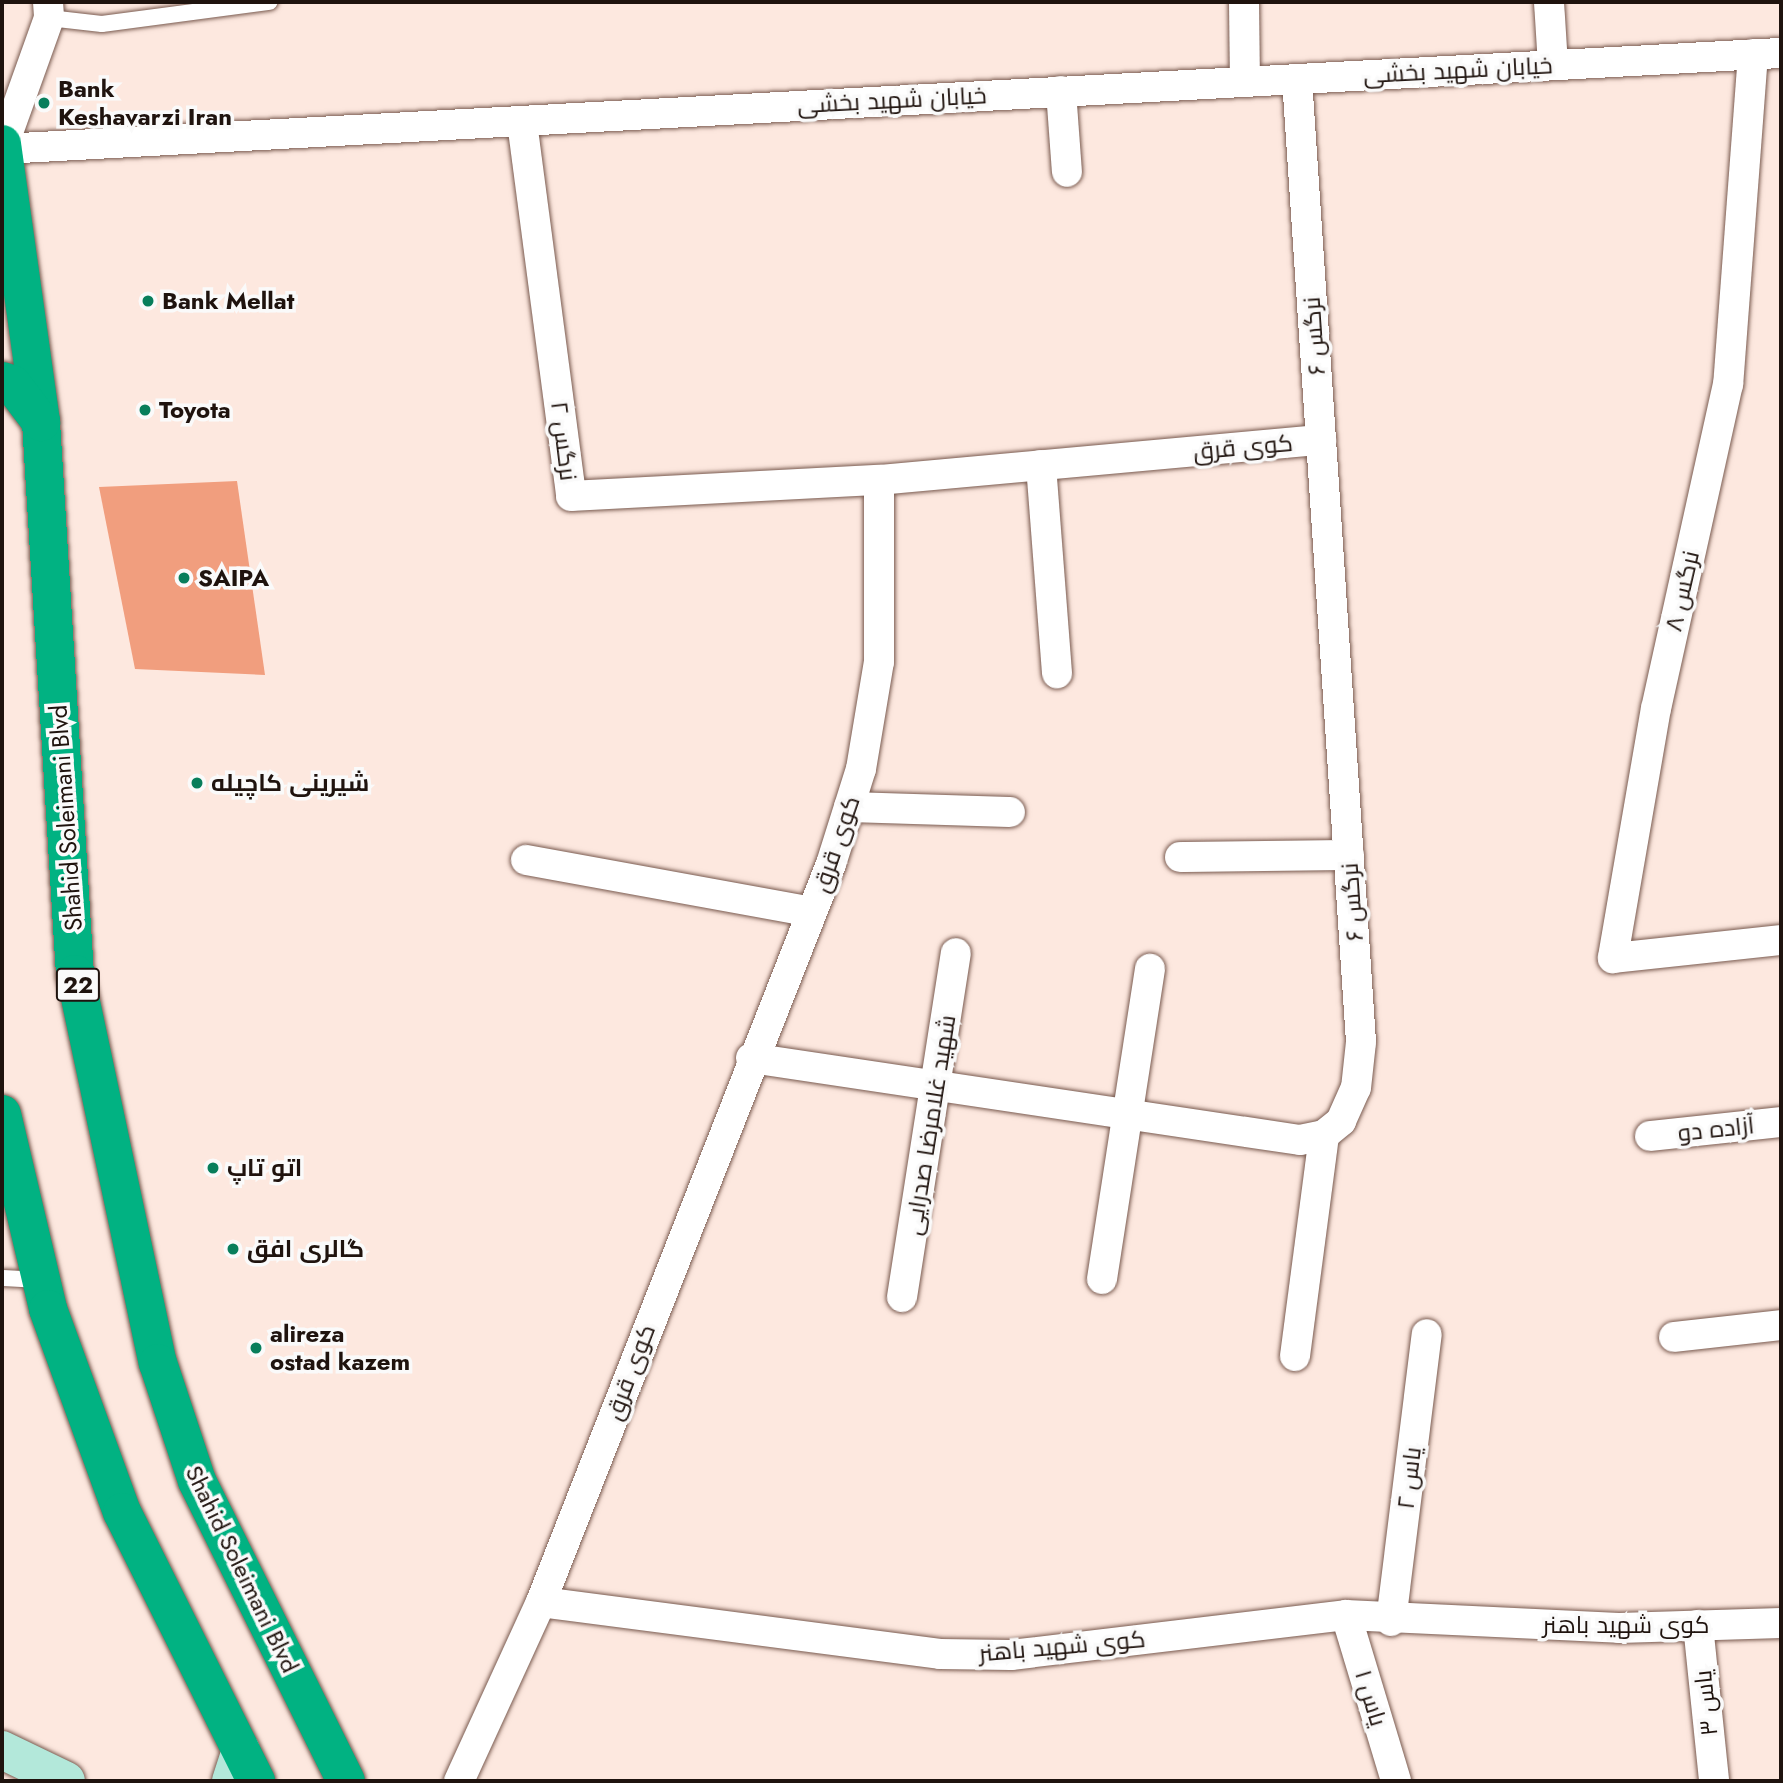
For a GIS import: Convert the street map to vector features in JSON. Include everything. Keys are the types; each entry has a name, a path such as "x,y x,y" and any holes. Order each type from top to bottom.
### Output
{"highway":[{"name":"Shahid Soleimani Blvd","path":"2,144 41,422 75,974 158,1363 197,1481 346,1781"},
{"path":"2,381 12,384 41,422"},
{"path":"2,1114 41,1280 122,1512 243,1771"}],"main road":[{"path":"2,1750 66,1781"}],"street":[{"path":"1244,2 1245,80"},
{"path":"1549,2 1553,65"},
{"path":"2,149 48,10"},
{"name":"خیابان شهید بخشی","path":"2,149 1767,54"},
{"name":"نرگس ۸","path":"1767,54 1728,384 1656,708 1613,958 1781,940"},
{"name":"نرگس ۶","path":"1297,79 1361,1042 1356,1088 1341,1121 1324,1135"},
{"path":"1061,91 1067,172"},
{"name":"نرگس ۲","path":"522,122 571,496 878,480"},
{"name":"کوی قرق","path":"541,1602 751,1058 811,912 849,807 879,662 878,480 1321,440"},
{"path":"1041,466 1057,673"},
{"path":"849,807 1010,812"},
{"path":"1180,857 1349,855"},
{"path":"526,860 811,912"},
{"name":"شهید غلامرضا صدرایی","path":"902,1297 939,1087 956,953"},
{"path":"1102,1279 1125,1114 1150,969"},
{"path":"751,1058 1300,1140 1324,1135 1295,1356"},
{"name":"آزاده دو","path":"1650,1136 1781,1122"},
{"path":"1674,1337 1781,1325"},
{"name":"یاس ۲","path":"1391,1621 1427,1334"},
{"path":"459,1781 541,1602"},
{"name":"کوی شهید باهنر","path":"541,1602 940,1654 1011,1655 1346,1615 1391,1621 1698,1625 1781,1623"},
{"name":"یاس ۱","path":"1346,1615 1396,1781"},
{"name":"یاس ۳","path":"1698,1625 1714,1781"}],"lane":[{"path":"48,10 102,24 270,2"},
{"path":"2,1278 41,1280"}],"building":[{"name":"SAIPA","path":"237,481 265,675 135,669 99,487"}],"place":[{"name":"Bank Keshavarzi Iran","path":"44,103"},
{"name":"Bank Mellat","path":"148,301"},
{"name":"Toyota","path":"145,410"},
{"name":"SAIPA","path":"184,578"},
{"name":"شیرینی کاچیله","path":"197,783"},
{"name":"اتو تاپ","path":"213,1168"},
{"name":"گالری افق","path":"233,1249"},
{"name":"alireza ostad kazem","path":"256,1348"}]}
